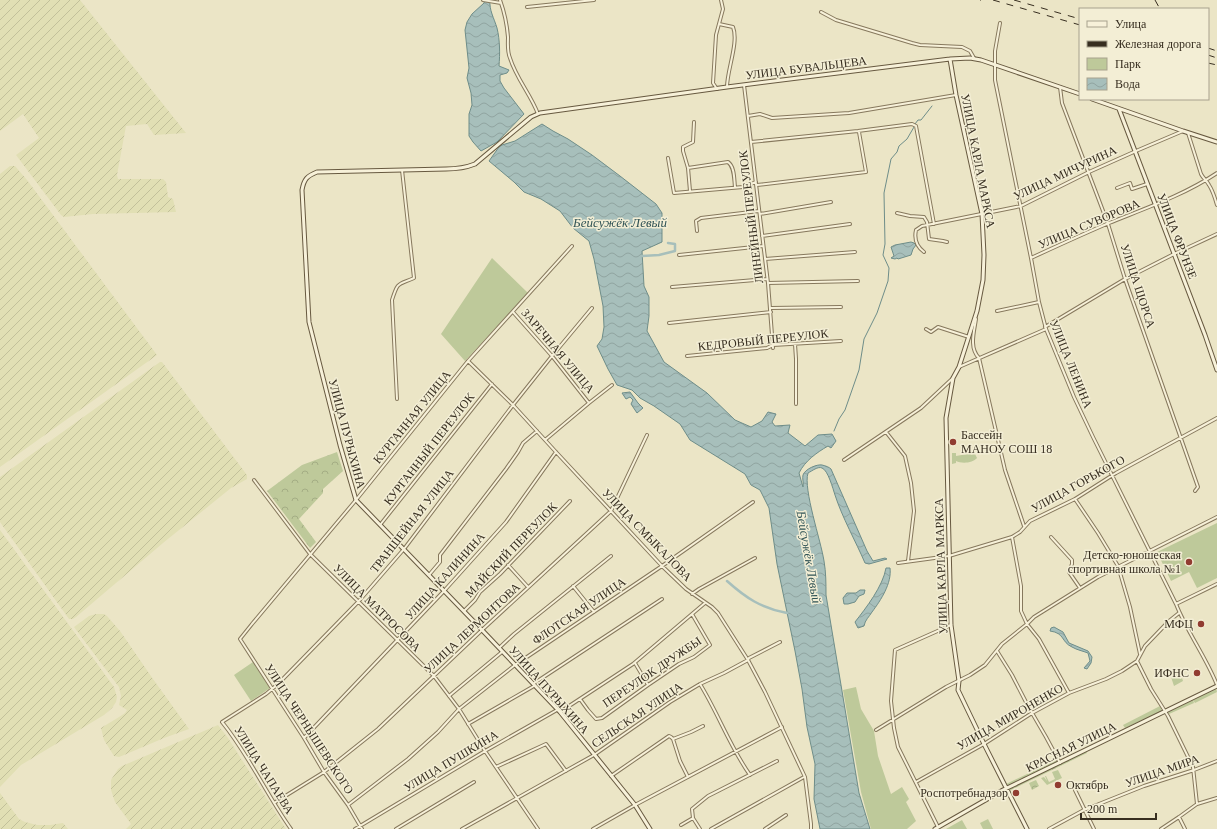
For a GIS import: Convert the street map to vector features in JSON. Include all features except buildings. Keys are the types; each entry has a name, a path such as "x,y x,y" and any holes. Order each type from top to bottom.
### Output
{"main road":[{"name":"УЛИЦА БУВАЛЬЦЕВА","path":"531,117 538,114 727,87 950,59 970,58 994,64 1079,94"},
{"name":"УЛИЦА КАРЛА МАРКСА","path":"950,59 956,95 982,214 984,255 983,280 977,311 953,378 946,418 951,625 959,681 958,690 1027,829"},
{"path":"1095,100 1217,142"},
{"name":"УЛИЦА ФРУНЗЕ","path":"1120,109 1217,370"},
{"name":"УЛИЦА ПУРЫХИНА","path":"531,117 475,164 461,169 317,172 307,177 303,183 302,190 309,322 356,500 559,711 635,805 650,829"},
{"name":"КРАСНАЯ УЛИЦА","path":"937,828 1006,789 1217,686"}],"street":[{"path":"484,0 501,3"},
{"path":"500,0 507,29 508,52 510,60 538,114"},
{"path":"527,7 594,0"},
{"path":"717,89 714,83 716,35 723,10 721,0"},
{"path":"821,12 836,20 920,45 962,46 970,51 974,58"},
{"name":"УЛИЦА ЛЕНИНА","path":"1000,23 995,51 995,80 1039,302 1046,328 1074,398 1176,604 1179,613 1206,661 1217,686"},
{"path":"719,24 733,27 735,32 727,87"},
{"name":"ЛИНЕЙНЫЙ ПЕРЕУЛОК","path":"744,85 768,279 773,346"},
{"name":"УЛИЦА ЩОРСА","path":"1060,87 1062,102 1108,224 1125,279 1198,487 1195,491"},
{"path":"748,116 760,114 772,118 849,113 956,95"},
{"path":"690,191 688,168 683,147 693,142 694,122"},
{"path":"752,142 912,124 916,126 934,224"},
{"path":"668,158 674,193 735,188 756,184 866,172 858,131"},
{"name":"УЛИЦА МИЧУРИНА","path":"897,213 924,217 927,224 934,224 1021,206 1136,150 1183,131"},
{"path":"1188,133 1202,177 1210,186 1217,205"},
{"path":"688,168 728,162 731,164 733,171 735,188"},
{"path":"397,399 392,300 398,284 414,278 402,170"},
{"name":"УЛИЦА СУВОРОВА","path":"1031,258 1108,224 1156,205 1217,173"},
{"path":"1117,188 1130,183 1132,189 1148,184"},
{"path":"697,231 697,219 831,202"},
{"path":"762,236 850,224"},
{"path":"924,252 916,244 915,233 917,228 927,224 929,239 947,242"},
{"path":"958,367 1046,328 1125,279 1217,234"},
{"name":"КУРГАННАЯ УЛИЦА","path":"240,639 356,500 468,361 514,312 572,246"},
{"path":"679,255 763,246"},
{"path":"765,259 855,252"},
{"path":"672,287 768,279"},
{"path":"768,283 858,281"},
{"path":"997,311 1039,302"},
{"path":"771,308 841,307"},
{"name":"ТРАНШЕЙНАЯ УЛИЦА","path":"222,722 253,703 278,684 358,602 404,549 513,405 592,308"},
{"path":"977,311 973,344 974,352 979,358 1005,470 1024,526"},
{"name":"ЗАРЕЧНАЯ УЛИЦА","path":"514,312 589,402"},
{"path":"669,323 771,312"},
{"path":"926,329 931,332 938,327 968,336"},
{"name":"КЕДРОВЫЙ ПЕРЕУЛОК","path":"687,356 768,348 773,346 841,341"},
{"path":"795,344 796,404"},
{"name":"УЛИЦА СМЫКАЛОВА","path":"468,361 513,405 662,566 692,594 712,607 718,613 748,660 765,692 805,777 808,791 808,807 811,829"},
{"path":"844,460 921,408 953,378"},
{"name":"КУРГАННЫЙ ПЕРЕУЛОК","path":"380,525 492,384"},
{"path":"545,440 589,402 612,385"},
{"name":"УЛИЦА ГОРЬКОГО","path":"898,563 949,556 1012,537 1020,532 1030,521 1075,499 1112,476 1217,418"},
{"path":"429,575 440,562 440,555 506,469 523,443 537,431"},
{"path":"886,432 905,456 911,483 914,511 908,561"},
{"name":"УЛИЦА ЛЕРМОНТОВА","path":"274,804 324,772 378,729 482,630 611,511 647,435"},
{"name":"УЛИЦА КАЛИНИНА","path":"304,738 444,591 506,522 556,452"},
{"name":"УЛИЦА МАТРОСОВА","path":"254,480 310,554 434,676 459,709 485,751 537,828"},
{"path":"1075,499 1118,566 1130,607 1140,655"},
{"name":"МАЙСКИЙ ПЕРЕУЛОК","path":"464,611 475,600 480,592 570,501"},
{"name":"ФЛОТСКАЯ УЛИЦА","path":"348,806 408,759 438,732 459,709 515,665 662,566 753,502"},
{"path":"876,730 893,718 985,665 1002,644 1034,617 1080,588 1118,566 1217,517"},
{"path":"1012,537 1021,586 1022,611 1027,624 1039,639 1069,693"},
{"path":"1051,537 1072,560 1069,572 1080,588"},
{"path":"499,648 514,634 611,556"},
{"path":"692,594 755,558"},
{"path":"508,565 528,587"},
{"path":"1176,604 1217,584"},
{"path":"573,586 594,612"},
{"path":"468,724 533,685 662,599"},
{"name":"УЛИЦА ПУШКИНА","path":"355,829 485,751 580,699 635,663 705,603"},
{"path":"1179,613 1169,621 1145,646 1137,661 1151,689 1166,711 1194,770 1197,804"},
{"name":"ПЕРЕУЛОК ДРУЖБЫ","path":"580,699 596,719 602,718 679,664 710,645 692,614"},
{"path":"937,828 898,747 891,701 895,650 951,625"},
{"name":"УЛИЦА ЧЕРНЫШЕВСКОГО","path":"240,639 362,829"},
{"name":"СЕЛЬСКАЯ УЛИЦА","path":"462,829 594,755 670,702 700,684 724,673 780,642"},
{"path":"997,651 1012,675 1060,763"},
{"path":"449,696 502,652"},
{"name":"УЛИЦА МИРОНЕНКО","path":"916,782 984,744 1032,713 1069,693 1106,679 1137,661"},
{"path":"635,663 648,685"},
{"path":"700,684 750,775"},
{"name":"УЛИЦА ЧАПАЕВА","path":"222,722 236,740 274,804 291,829"},
{"path":"673,740 703,726"},
{"path":"593,829 782,727"},
{"path":"611,776 669,736 673,740 680,761 688,777"},
{"path":"496,767 546,744 566,771"},
{"name":"УЛИЦА МИРА","path":"1049,829 1084,810 1144,786 1217,761"},
{"path":"700,829 694,818 692,809 708,796 777,762"},
{"path":"711,829 805,777"},
{"path":"396,829 474,782"},
{"path":"1075,790 1094,829"},
{"path":"1161,829 1197,804 1217,798"},
{"path":"765,829 786,815"},
{"path":"1180,817 1185,829"},
{"path":"681,825 694,818"}],"shaded area":[{"path":"0,0 80,0 186,133 154,135 147,124 126,126 117,175 118,179 163,179 166,182 168,197 173,199 176,212 93,214 64,217 61,215 16,155 39,138 23,114 0,131"},
{"path":"10,166 15,166 27,180 157,355 0,467 0,174"},
{"path":"162,362 247,475 247,479 231,488 163,543 76,617 69,619 0,522 0,477"},
{"path":"0,530 114,687 117,697 112,708 104,715 21,765 0,787"},
{"path":"104,614 107,616 120,631 189,729 119,757 114,756 104,740 101,728 125,713 127,710 119,705 121,696 119,687 74,627 89,616"},
{"path":"218,725 228,738 286,829 126,829 131,824 115,802 111,790 111,780 118,769"},
{"path":"0,793 19,819 37,825 63,823 68,829 0,829"}],"green space":[{"path":"492,258 528,293 465,361 441,334"},
{"path":"337,452 343,471 323,489 323,493 299,519 316,542 310,548 267,491 302,465"},
{"path":"952,453 956,453 956,456 973,453 977,458 970,462 956,461 956,463 952,464"},
{"name":"Детско-юношеская спортивная школа №1","path":"1217,523 1217,578 1197,588 1189,572 1171,581 1157,552"},
{"path":"253,662 270,688 251,701 234,675"},
{"path":"1176,674 1180,679 1182,678 1183,681 1174,686 1171,677"},
{"path":"856,687 861,709 874,731 878,756 891,794 902,787 909,799 906,802 916,821 907,829 871,829 861,792 843,690"},
{"path":"1216,688 1217,692 1195,703 1193,700"},
{"path":"1193,700 1194,703 1169,714 1168,712"},
{"path":"1160,706 1162,711 1125,728 1123,725"},
{"path":"1086,751 1087,753 1009,791 1009,789"},
{"path":"1057,760 1058,762 1007,786 1006,784"},
{"path":"1058,770 1062,778 1047,785 1041,778 1044,777 1047,781 1046,776 1049,782 1055,779 1052,772"},
{"path":"1036,780 1039,786 1032,790 1029,783"},
{"path":"988,819 993,829 983,829 980,823"},
{"path":"962,820 967,829 946,829"}],"water":[{"path":"485,0 490,0 491,11 497,28 500,47 499,66 509,70 507,73 500,75 500,81 524,114 497,142 481,151 469,136 469,114 472,105 471,93 467,78 469,68 465,30 467,22 472,14 484,3"},
{"name":"Бейсужёк Левый","path":"542,124 592,155 656,204 662,213 662,242 642,251 644,286 649,297 647,331 664,362 707,393 735,420 751,427 762,421 768,412 776,414 772,422 775,426 790,425 788,433 805,446 818,435 832,434 836,441 831,448 828,446 815,454 801,469 799,473 803,487 803,475 809,469 820,465 830,468 867,551 873,561 885,558 887,559 869,564 865,563 841,512 826,472 822,468 817,468 808,473 808,491 824,561 826,574 826,595 859,793 870,829 820,829 814,799 815,764 807,727 802,689 777,564 769,508 760,490 751,485 745,474 690,440 680,424 640,398 632,390 617,385 597,346 602,339 604,327 603,306 589,241 573,228 560,211 541,199 524,192 489,161 499,147 515,141"},
{"path":"911,242 916,245 911,255 898,259 891,258 894,256 891,247"},
{"path":"630,392 643,408 637,413 631,404 633,400 630,397 626,399 622,393"},
{"path":"886,568 890,568 888,585 879,602 866,620 864,626 858,628 855,622 878,589"},
{"path":"860,590 865,590 864,594 859,596 855,602 844,604 843,598 847,593 856,593"},
{"path":"1054,627 1063,632 1069,643 1088,651 1092,657 1091,663 1087,669 1084,668 1090,661 1088,653 1072,647 1066,643 1061,636 1050,631 1051,628"}],"waterway":[{"path":"915,124 918,120 921,120 932,106"},
{"path":"834,431 845,410 859,370 864,339 877,313 888,281 889,268 883,255 885,244 884,193 891,159 897,152 899,146 907,139 914,127"},
{"path":"642,256 659,255 675,251 675,244 668,243"},
{"path":"727,581 754,602 787,613"}],"railway":[{"path":"993,0 1079,25"},
{"path":"1014,0 1079,19"},
{"path":"1155,0 1159,8"},
{"path":"1209,48 1217,51"},
{"path":"1209,55 1217,58"},
{"path":"1209,63 1217,65"}],"place":[{"name":"Бассейн МАНОУ СОШ 18","path":"953,442"},
{"name":"Детско-юношеская спортивная школа №1","path":"1189,562"},
{"name":"МФЦ","path":"1201,624"},
{"name":"ИФНС","path":"1197,673"},
{"name":"Октябрь","path":"1058,785"},
{"name":"Роспотребнадзор","path":"1016,793"}]}
